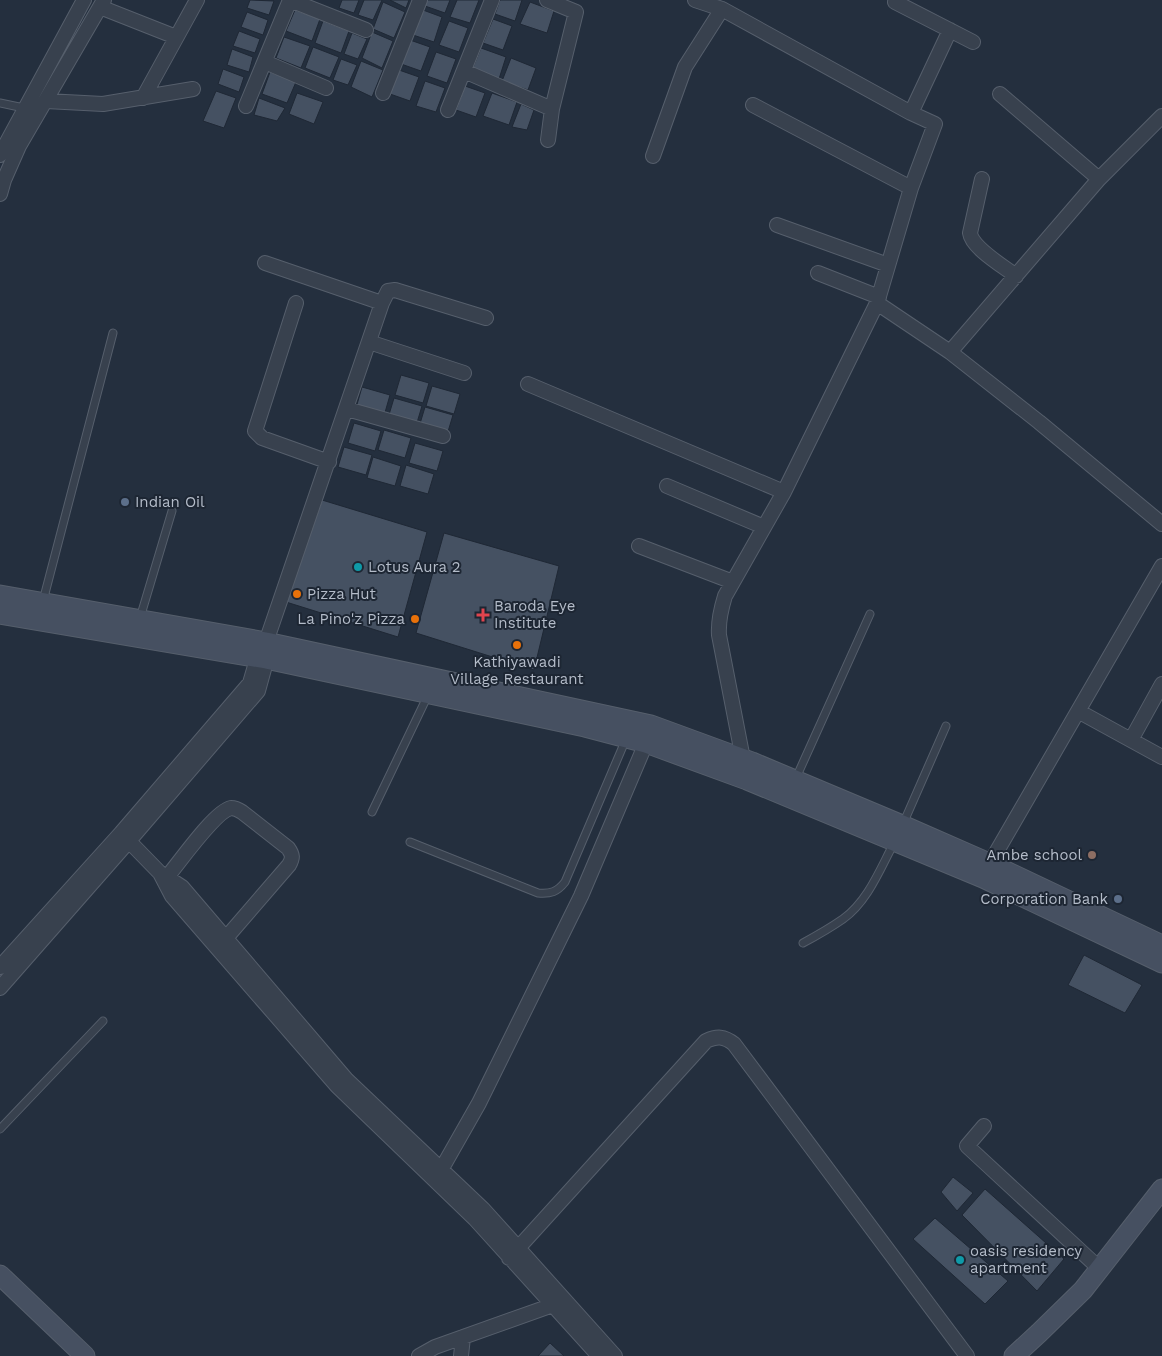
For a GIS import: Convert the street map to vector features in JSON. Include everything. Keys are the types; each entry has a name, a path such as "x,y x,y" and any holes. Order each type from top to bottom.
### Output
{"main road":[{"path":"0,595 140,619 264,649 428,694 585,727 646,743 898,833 1162,945"},
{"path":"0,614 264,649 651,725 743,758 796,780 898,833"},
{"path":"986,871 1162,962"},
{"path":"1014,1356 1078,1295 1162,1188"},
{"path":"1032,1356 1093,1297 1162,1210"},
{"path":"0,1275 84,1356"},
{"path":"0,1293 68,1356"}],"street":[{"path":"0,155 84,0"},
{"path":"143,98 197,0"},
{"path":"246,106 290,0 366,30"},
{"path":"383,93 420,0"},
{"path":"448,110 492,0"},
{"path":"547,0 577,6 552,109 548,140"},
{"path":"695,0 717,4 911,113 935,124 911,188 878,300 784,492 725,596 718,623 719,635 743,758"},
{"path":"895,2 973,42"},
{"path":"0,194 16,153 102,3 176,37"},
{"path":"653,156 685,67 717,4"},
{"path":"911,113 950,30"},
{"path":"265,62 326,88"},
{"path":"464,71 552,109"},
{"path":"46,100 103,104 193,89"},
{"path":"1000,94 1099,179"},
{"path":"753,105 911,188"},
{"path":"950,352 1099,179 1162,116"},
{"path":"982,179 970,233 971,239 976,246 1016,276"},
{"path":"777,225 888,265"},
{"path":"265,263 382,303"},
{"path":"818,273 878,300 950,352 1039,422 1162,524"},
{"path":"0,988 250,684 329,462 382,303 388,291 395,290 486,318"},
{"path":"296,303 256,431 262,438 329,462"},
{"path":"369,342 464,373"},
{"path":"528,384 784,492"},
{"path":"347,409 444,436"},
{"path":"668,486 764,527"},
{"path":"639,546 733,582"},
{"path":"986,871 1162,566"},
{"path":"1131,740 1162,684"},
{"path":"1078,711 1162,757"},
{"path":"438,1175 479,1103 581,896 646,743"},
{"path":"163,875 216,816 231,808 242,812 288,848 292,854 289,865 226,938"},
{"path":"125,837 163,875 182,887 346,1079 438,1175 509,1258 599,1356"},
{"path":"0,967 125,837"},
{"path":"163,875 172,896 336,1086 438,1175 483,1210 520,1248 615,1356"},
{"path":"509,1258 706,1042 722,1037 734,1044 967,1356"},
{"path":"984,1126 967,1146 1100,1269"},
{"path":"419,1356 435,1347 553,1305"},
{"path":"461,1356 463,1337"}],"lane":[{"path":"0,103 24,108"},
{"path":"43,602 113,333"},
{"path":"140,619 172,510"},
{"path":"796,780 870,614"},
{"path":"372,812 428,694"},
{"path":"803,944 844,919 861,902 869,890 898,833 946,726"},
{"path":"410,842 538,893 547,894 554,892 565,882 627,738"},
{"path":"0,1129 103,1021"}],"building":[{"path":"250,0 274,1 269,15 247,8"},
{"path":"342,0 359,0 354,13 339,8"},
{"path":"364,0 382,0 373,20 358,15"},
{"path":"390,0 409,0 406,8"},
{"path":"427,0 450,0 445,13 425,6"},
{"path":"457,0 479,0 470,23 450,17"},
{"path":"500,0 522,0 515,21 495,14"},
{"path":"383,2 405,12 394,38 373,29"},
{"path":"530,2 554,11 547,33 520,24"},
{"path":"295,10 320,19 312,41 286,31"},
{"path":"423,10 442,17 434,42 413,35"},
{"path":"247,12 268,20 263,35 241,27"},
{"path":"493,19 512,26 503,50 483,43"},
{"path":"323,21 349,31 341,53 315,43"},
{"path":"449,21 468,28 459,52 439,45"},
{"path":"239,31 260,39 255,53 233,46"},
{"path":"372,32 393,41 382,68 362,58"},
{"path":"352,33 367,39 358,59 344,54"},
{"path":"284,37 310,46 301,68 276,58"},
{"path":"410,40 430,47 421,71 401,64"},
{"path":"313,47 339,57 330,78 305,68"},
{"path":"481,48 506,57 499,79 472,70"},
{"path":"232,49 253,57 249,72 227,65"},
{"path":"436,52 456,59 447,83 427,76"},
{"path":"511,58 536,68 528,90 502,81"},
{"path":"341,59 357,65 348,85 333,80"},
{"path":"361,61 383,70 372,97 351,87"},
{"path":"223,69 244,77 239,92 218,84"},
{"path":"399,70 419,77 410,101 390,94"},
{"path":"270,72 296,82 287,103 262,94"},
{"path":"425,81 445,88 436,112 416,106"},
{"path":"465,86 485,93 476,117 456,110"},
{"path":"216,91 236,98 224,128 203,121"},
{"path":"297,93 323,102 314,124 289,114"},
{"path":"492,93 517,102 509,125 483,116"},
{"path":"259,98 285,108 277,121 254,115"},
{"path":"521,104 534,110 527,130 512,127"},
{"path":"401,375 429,383 423,403 395,395"},
{"path":"432,386 460,394 454,414 426,406"},
{"path":"362,387 390,395 384,416 356,408"},
{"path":"394,398 422,406 416,426 388,418"},
{"path":"425,407 453,415 447,435 419,427"},
{"path":"354,423 381,431 375,451 348,443"},
{"path":"384,430 411,438 405,458 378,450"},
{"path":"415,443 443,451 437,471 409,463"},
{"path":"344,447 372,455 366,475 338,467"},
{"path":"373,457 401,466 395,486 367,478"},
{"path":"406,465 434,474 428,494 400,486"},
{"name":"Lotus Aura 2","path":"322,500 427,532 398,637 286,602"},
{"path":"444,533 559,566 534,670 416,633"},
{"path":"1084,955 1142,985 1125,1013 1068,985"},
{"path":"953,1177 973,1193 957,1211 941,1192"},
{"path":"985,1189 1064,1259 1037,1291 962,1215"},
{"name":"oasis residency apartment","path":"935,1218 1008,1281 985,1304 913,1239"},
{"path":"550,1343 564,1356 538,1356"}],"place":[{"name":"Indian Oil","path":"125,502"},
{"name":"Lotus Aura 2","path":"358,567"},
{"name":"Pizza Hut","path":"297,594"},
{"name":"Baroda Eye Institute","path":"483,615"},
{"name":"La Pino'z Pizza","path":"415,619"},
{"name":"Kathiyawadi Village Restaurant","path":"517,645"},
{"name":"Ambe school","path":"1092,855"},
{"name":"Corporation Bank","path":"1118,899"},
{"name":"oasis residency apartment","path":"960,1260"}]}
